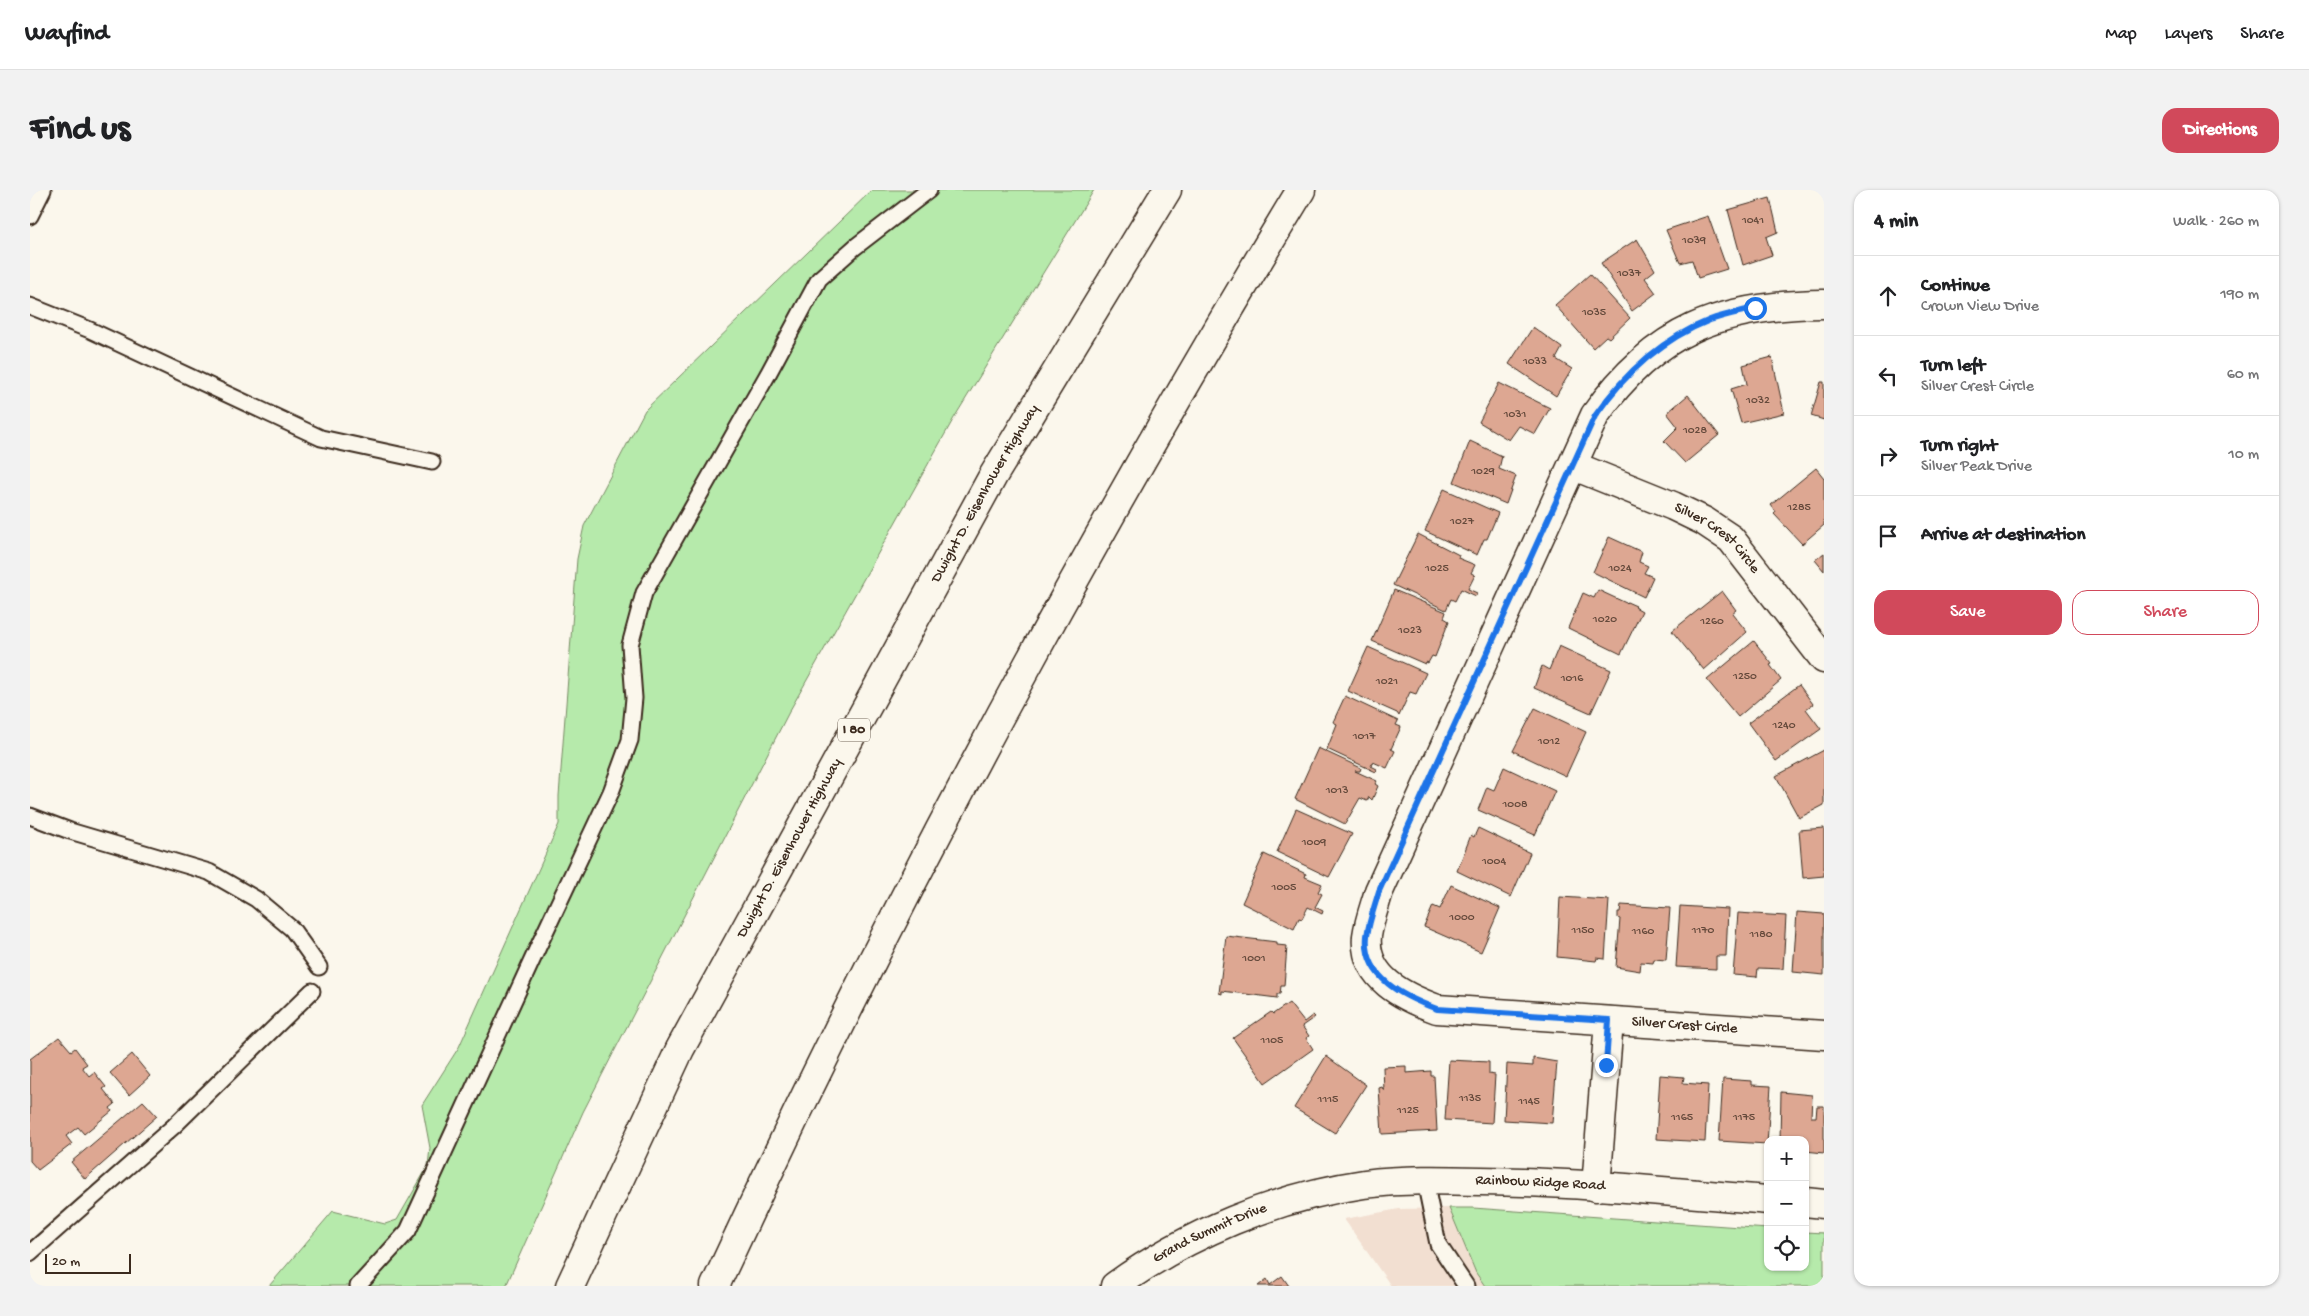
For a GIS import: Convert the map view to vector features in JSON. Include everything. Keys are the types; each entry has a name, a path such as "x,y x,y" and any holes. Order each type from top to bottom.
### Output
{"main road":[{"name":"Dwight D. Eisenhower Highway","path":"570,1286 685,1041 993,476 1167,190"},
{"path":"715,1286 765,1178 869,968 985,745 1092,549 1206,348 1302,190"},
{"path":"1574,466 1595,416 1613,390 1635,368 1687,330 1712,319 1755,308 1824,304"},
{"name":"Silver Crest Circle","path":"1824,659 1731,540 1704,521 1574,466 1379,891 1367,938 1370,956 1377,974 1394,990 1411,1000 1437,1009 1824,1035"},
{"path":"1596,1187 1609,1020"},
{"name":"Rainbow Ridge Road","path":"1312,1194 1365,1184 1425,1181 1530,1182 1764,1200"},
{"name":"Grand Summit Drive","path":"1114,1286 1139,1269 1196,1237 1268,1208 1312,1194"},
{"path":"1809,1202 1824,1204"}],"lane":[{"path":"30,216 42,190"},
{"path":"358,1286 408,1231 538,945 611,792 630,740 634,698 630,645 644,593 764,383 819,279 855,247 929,190"},
{"path":"30,306 90,330 321,438 432,462"},
{"path":"30,816 70,831 209,872 256,898 292,929 319,967"},
{"path":"30,1253 174,1126 312,991"},
{"path":"1425,1181 1438,1244 1466,1286"}],"shaded area":[{"path":"1449,1208 1476,1273 1485,1286 1391,1286 1344,1219 1399,1209"}],"green space":[{"path":"872,190 1094,190 954,418 789,712 583,1112 506,1286 269,1286 333,1211 385,1224 397,1220 428,1166 430,1148 422,1105 459,1047 559,824 559,796 577,559 584,526 645,410"},
{"path":"1449,1208 1473,1208 1764,1229 1764,1271 1809,1271 1809,1232 1824,1233 1824,1286 1485,1286 1476,1273"}],"building":[{"path":"1770,198 1778,232 1766,237 1772,255 1743,265 1728,210"},
{"path":"1708,216 1727,269 1698,278 1692,260 1680,263 1666,230"},
{"path":"1637,239 1655,270 1645,278 1656,293 1632,311 1601,263"},
{"path":"1590,274 1630,318 1609,338 1606,336 1593,348 1555,305"},
{"path":"1533,327 1562,348 1556,359 1572,369 1556,396 1509,364"},
{"path":"1772,357 1784,413 1741,423 1731,389 1747,384 1743,365"},
{"path":"1821,382 1824,382 1824,420 1811,416"},
{"path":"1499,383 1550,408 1535,434 1519,426 1509,440 1479,422"},
{"path":"1688,395 1719,435 1685,463 1664,441 1678,427 1667,413"},
{"path":"1470,441 1502,456 1499,469 1516,476 1506,504 1454,482"},
{"path":"1816,468 1824,478 1824,525 1802,544 1774,514 1776,512 1771,505"},
{"path":"1444,489 1498,513 1487,539 1484,539 1477,555 1425,531"},
{"path":"1418,534 1459,555 1458,558 1475,565 1471,573 1475,575 1468,589 1477,593 1476,596 1461,589 1455,601 1451,599 1446,610 1393,585"},
{"path":"1609,537 1642,552 1639,562 1648,566 1644,573 1653,577 1644,597 1593,572"},
{"path":"1824,553 1824,571 1815,560"},
{"path":"1394,590 1446,612 1444,618 1449,621 1435,657 1432,656 1428,663 1426,662 1425,664 1372,641"},
{"path":"1598,590 1636,606 1642,611 1621,654 1568,628 1583,593 1594,598"},
{"path":"1722,591 1736,610 1732,613 1747,632 1704,670 1672,631"},
{"path":"1754,641 1772,664 1770,665 1781,680 1738,717 1707,680"},
{"path":"1559,646 1611,670 1591,713 1534,688 1542,666 1549,670"},
{"path":"1368,647 1426,673 1416,694 1410,692 1399,716 1397,713 1348,691"},
{"path":"1799,685 1813,704 1806,709 1821,729 1776,761 1748,723"},
{"path":"1345,696 1398,721 1396,725 1401,727 1391,749 1395,751 1387,768 1373,762 1371,766 1377,769 1376,772 1327,749 1337,724 1333,722"},
{"path":"1535,708 1586,732 1566,776 1513,751"},
{"path":"1318,748 1361,768 1360,771 1355,771 1377,781 1375,784 1378,786 1372,800 1369,797 1367,801 1360,798 1345,824 1295,799"},
{"path":"1824,750 1824,805 1799,818 1776,776"},
{"path":"1504,767 1555,791 1535,835 1478,810 1487,787 1494,790"},
{"path":"1296,809 1352,834 1329,877 1277,852"},
{"path":"1478,828 1530,853 1511,897 1457,871 1471,835 1474,837"},
{"path":"1824,828 1824,876 1803,878 1799,830"},
{"path":"1264,854 1306,874 1305,877 1322,884 1318,892 1322,894 1315,907 1323,911 1322,914 1308,907 1302,919 1299,918 1294,929 1242,903"},
{"path":"1451,885 1500,908 1481,952 1424,927 1433,906 1440,909"},
{"path":"1560,897 1609,900 1605,959 1597,958 1596,961 1557,957"},
{"path":"1621,905 1670,908 1666,960 1654,959 1653,963 1641,962 1640,971 1616,967 1620,919 1618,918 1618,912 1620,912"},
{"path":"1680,906 1728,909 1726,956 1716,956 1716,969 1676,967"},
{"path":"1797,912 1824,914 1824,975 1793,972"},
{"path":"1738,913 1786,916 1783,969 1758,968 1757,977 1733,975"},
{"path":"1226,936 1277,942 1277,945 1287,946 1284,986 1281,986 1280,994 1277,994 1277,998 1222,991 1222,994 1219,993"},
{"path":"1289,1003 1304,1022 1313,1015 1315,1017 1302,1026 1309,1036 1306,1038 1313,1049 1265,1083 1233,1038 1271,1012 1273,1014"},
{"path":"59,1037 71,1051 75,1048 87,1064 82,1067 89,1076 94,1072 106,1087 103,1089 115,1104 110,1108 112,1111 84,1134 78,1127 66,1136 72,1144 38,1170 30,1161 30,1059"},
{"path":"132,1054 150,1076 129,1095 110,1073"},
{"path":"1326,1056 1366,1085 1335,1133 1294,1108"},
{"path":"1533,1058 1557,1062 1552,1123 1504,1120 1507,1064 1533,1066"},
{"path":"1449,1060 1489,1062 1489,1074 1495,1075 1492,1123 1445,1120"},
{"path":"1406,1066 1406,1073 1431,1071 1431,1076 1434,1076 1437,1131 1382,1134 1379,1088 1382,1087 1384,1091 1383,1067"},
{"path":"1660,1075 1684,1077 1683,1083 1708,1085 1705,1142 1656,1139"},
{"path":"1723,1079 1752,1081 1752,1085 1771,1086 1768,1136 1764,1136 1764,1144 1719,1141"},
{"path":"1781,1092 1812,1095 1811,1117 1816,1117 1817,1106 1824,1106 1824,1153 1809,1151 1809,1136 1780,1136"},
{"path":"143,1101 157,1116 85,1179 71,1162"},
{"path":"1282,1276 1289,1286 1258,1286 1267,1279 1270,1285"}],"route":[{"path":"1606,1065 1609,1020 1437,1009 1411,1000 1394,990 1377,974 1370,956 1367,938 1379,891 1574,466 1595,416 1613,390 1635,368 1663,346 1687,330 1712,319 1755,308"}]}
